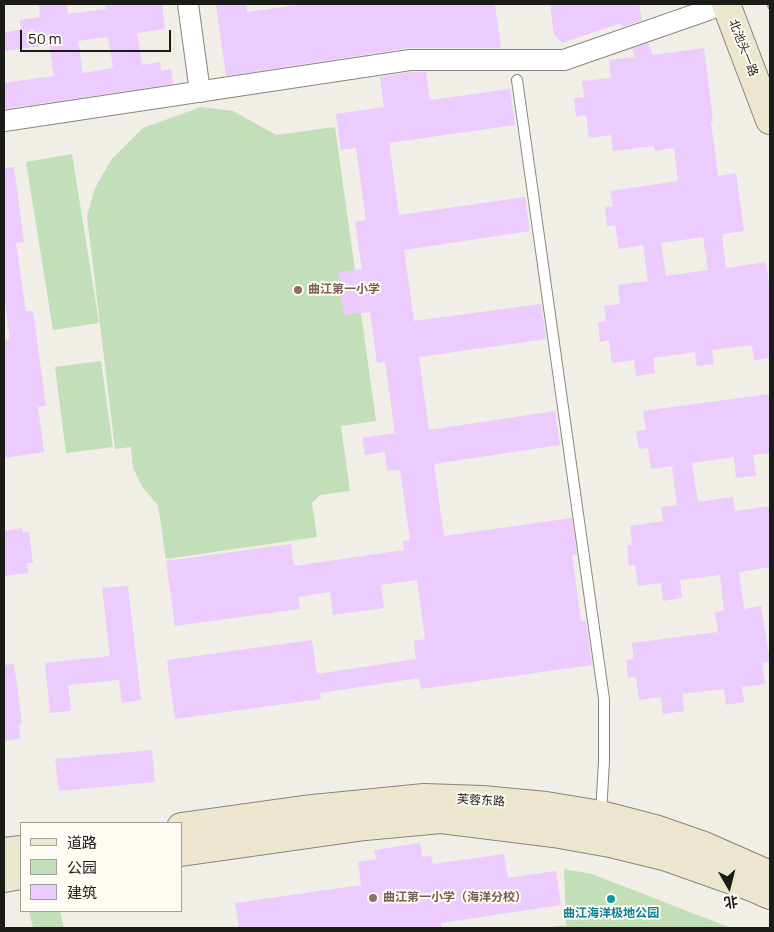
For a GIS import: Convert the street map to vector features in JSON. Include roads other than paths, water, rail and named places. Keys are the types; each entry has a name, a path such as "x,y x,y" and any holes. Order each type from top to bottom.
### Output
{"main road":[{"name":"北池头一路","path":"724,4 770,120"},
{"name":"芙蓉东路","path":"182,827 303,810 424,798 519,803 601,815 655,829 704,846 770,875"},
{"name":"芙蓉东路","path":"182,852 365,826 441,819 536,831 610,844 667,857 770,894"},
{"path":"4,852 20,850"},
{"path":"4,878 20,875"}],"street":[{"path":"188,4 200,92"},
{"path":"4,121 410,60 564,60 724,4"}],"lane":[{"path":"517,80 604,698 604,761 601,815"}],"place":[{"name":"曲江第一小学","path":"298,290"},
{"name":"曲江第一小学（海洋分校）","path":"373,898"},
{"name":"曲江海洋极地公园","path":"611,899"}]}
